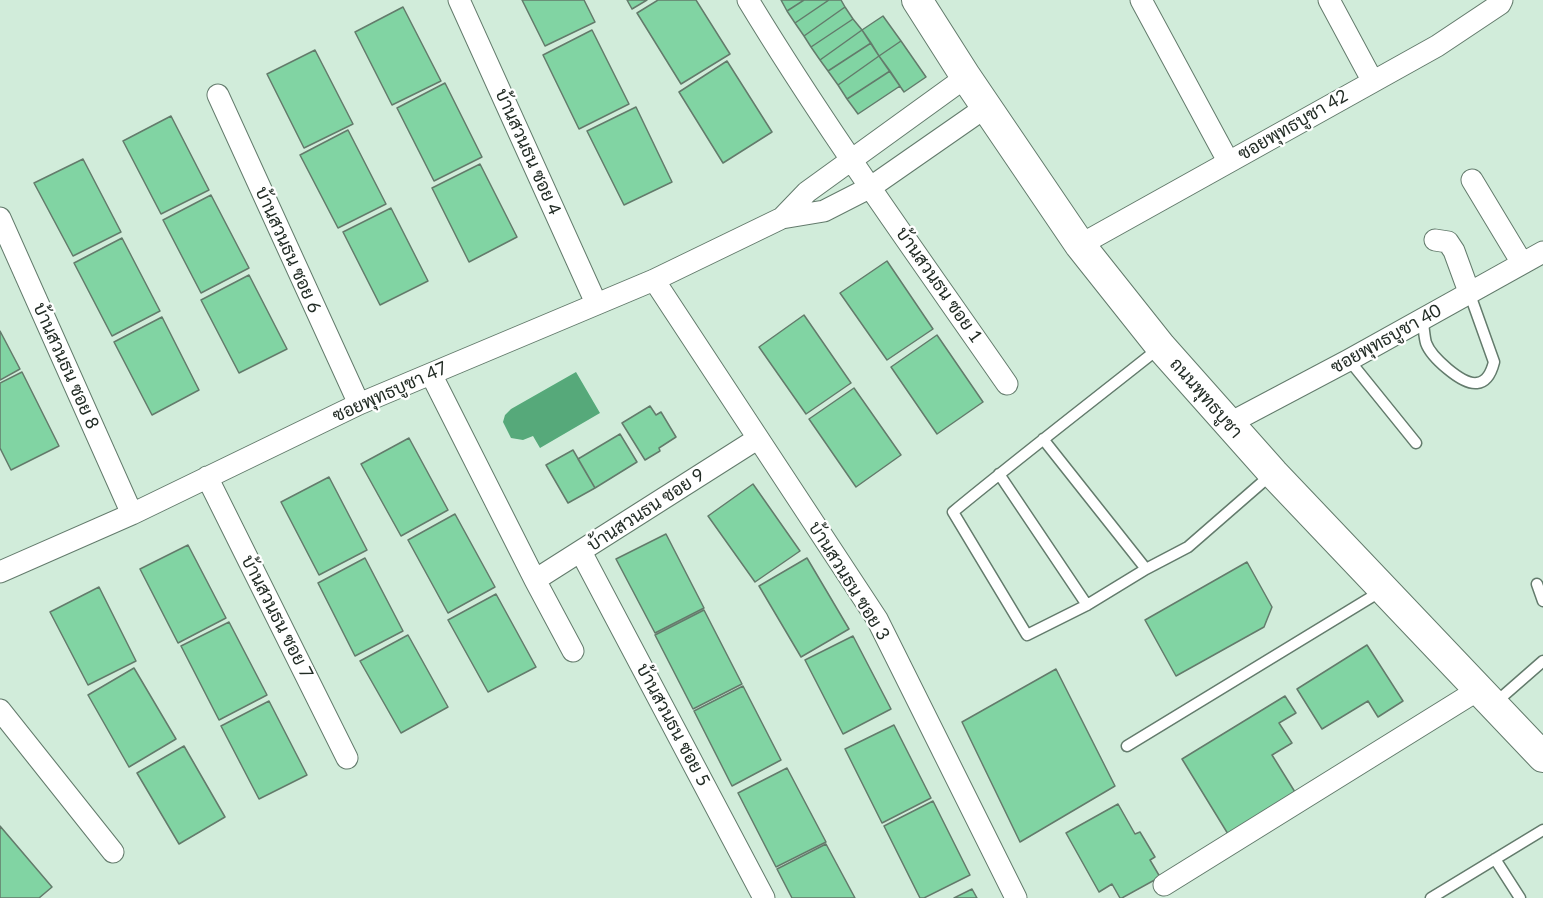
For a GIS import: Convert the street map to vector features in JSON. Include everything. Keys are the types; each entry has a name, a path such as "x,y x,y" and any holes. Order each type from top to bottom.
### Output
{"main road":[{"name":"ถนนพุทธบูชา","path":"917,0 986,107 1080,244 1161,347 1273,473 1485,698 1542,755"}],"street":[{"name":"บ้านสวนธน ซอย 4","path":"459,0 596,303"},
{"name":"บ้านสวนธน ซอย 1","path":"748,0 775,45 851,159 1007,384"},
{"path":"1141,0 1228,161"},
{"path":"1329,0 1372,80"},
{"name":"ซอยพุทธบูชา 42","path":"1080,244 1437,46 1500,4 1502,0"},
{"name":"ซอยพุทธบูชา 47","path":"782,218 807,192 966,77"},
{"name":"บ้านสวนธน ซอย 6","path":"218,95 359,404"},
{"name":"ซอยพุทธบูชา 47","path":"0,572 132,514 359,404 654,280 782,218 824,211 871,187 986,107"},
{"path":"1472,180 1522,263"},
{"name":"บ้านสวนธน ซอย 8","path":"0,218 132,514"},
{"path":"1435,240 1448,242 1454,251 1469,292"},
{"name":"ซอยพุทธบูชา 40","path":"1228,424 1349,360 1543,252"},
{"name":"บ้านสวนธน ซอย 3","path":"654,280 877,619 1016,898"},
{"path":"431,374 573,651"},
{"name":"บ้านสวนธน ซอย 9","path":"535,580 757,439"},
{"name":"บ้านสวนธน ซอย 7","path":"207,477 347,758"},
{"name":"บ้านสวนธน ซอย 5","path":"581,552 765,898"},
{"path":"1164,885 1485,698"},
{"path":"0,710 113,852"}],"lane":[{"path":"1422,319 1425,342 1438,361 1468,382 1478,383 1485,380 1492,371 1494,362 1469,292"},
{"path":"1161,347 953,512 1027,635 1087,605 1146,568 1188,547 1273,473"},
{"path":"1349,360 1416,443"},
{"path":"1043,439 1146,568"},
{"path":"999,474 1087,605"},
{"path":"1537,584 1543,601"},
{"path":"1127,746 1383,590"},
{"path":"1485,698 1543,661"},
{"path":"1431,898 1543,830"},
{"path":"1495,860 1520,898"}],"shaded area":[{"path":"576,372 600,413 540,448 533,436 523,440 511,438 503,422 505,415 511,409"}],"building":[{"path":"522,0 584,0 595,22 545,46"},
{"path":"627,0 647,0 632,9"},
{"path":"658,0 696,0 730,54 681,84 637,13"},
{"path":"781,0 804,0 787,11"},
{"path":"804,0 829,0 795,23 787,11"},
{"path":"829,0 841,0 845,7 804,36 795,23"},
{"path":"403,7 441,81 392,105 355,32"},
{"path":"845,7 853,19 811,47 804,36"},
{"path":"883,16 901,41 879,56 862,30"},
{"path":"853,19 862,30 820,60 811,47"},
{"path":"592,30 629,104 579,129 543,55"},
{"path":"862,30 871,43 828,71 820,60"},
{"path":"901,41 926,77 904,92 879,56"},
{"path":"871,43 879,56 838,85 828,71"},
{"path":"315,50 353,124 304,148 267,74"},
{"path":"879,56 890,71 847,99 838,85"},
{"path":"727,61 772,132 723,163 679,92"},
{"path":"890,71 900,86 858,114 847,99"},
{"path":"445,83 482,157 434,181 397,108"},
{"path":"636,107 672,182 624,205 587,131"},
{"path":"171,116 209,190 161,214 123,141"},
{"path":"348,130 386,204 338,228 300,155"},
{"path":"83,159 121,232 73,256 34,183"},
{"path":"480,164 517,237 469,262 432,188"},
{"path":"211,195 249,268 201,293 163,220"},
{"path":"391,208 428,281 380,305 343,232"},
{"path":"122,238 160,311 112,336 74,263"},
{"path":"887,261 933,329 887,360 840,293"},
{"path":"249,275 287,349 239,373 201,300"},
{"path":"804,315 851,383 806,414 759,347"},
{"path":"162,317 199,390 152,415 114,342"},
{"path":"0,331 20,369 0,380"},
{"path":"937,335 983,402 937,434 891,367"},
{"path":"22,372 59,446 11,470 0,448 0,383"},
{"path":"854,388 901,455 856,487 809,419"},
{"path":"650,406 656,415 661,412 676,437 645,460 622,423"},
{"path":"620,434 637,462 595,488 578,459"},
{"path":"409,438 448,510 401,536 361,464"},
{"path":"573,450 595,488 568,503 546,465"},
{"path":"329,477 367,550 319,575 281,502"},
{"path":"753,484 800,551 755,582 708,516"},
{"path":"455,514 495,587 448,613 408,540"},
{"path":"666,534 704,608 655,633 616,559"},
{"path":"188,545 226,618 178,643 140,569"},
{"path":"365,558 403,631 355,656 318,583"},
{"path":"807,558 849,629 801,657 759,586"},
{"path":"1247,562 1272,607 1264,627 1176,676 1145,620"},
{"path":"99,587 136,661 88,685 50,612"},
{"path":"496,594 536,667 488,692 448,620"},
{"path":"704,610 742,684 693,709 655,635"},
{"path":"229,622 267,695 219,720 181,646"},
{"path":"408,635 448,707 401,733 360,661"},
{"path":"853,636 891,709 843,734 805,660"},
{"path":"1367,645 1403,701 1378,717 1368,701 1322,729 1297,689"},
{"path":"134,668 176,739 129,767 88,695"},
{"path":"1056,669 1115,786 1020,842 962,722"},
{"path":"743,686 781,760 732,786 694,711"},
{"path":"1285,696 1296,713 1279,723 1292,743 1272,755 1295,792 1228,834 1182,759"},
{"path":"269,701 307,775 259,799 221,726"},
{"path":"894,725 931,798 882,823 845,749"},
{"path":"184,746 225,817 179,844 137,773"},
{"path":"787,768 826,842 776,867 738,793"},
{"path":"933,801 970,875 920,898 884,826"},
{"path":"1118,804 1135,834 1140,832 1155,857 1150,860 1160,877 1122,898 1112,884 1099,892 1066,833"},
{"path":"0,826 52,887 39,898 0,898"},
{"path":"826,844 855,898 792,898 777,869"},
{"path":"972,889 977,898 954,898"}]}
